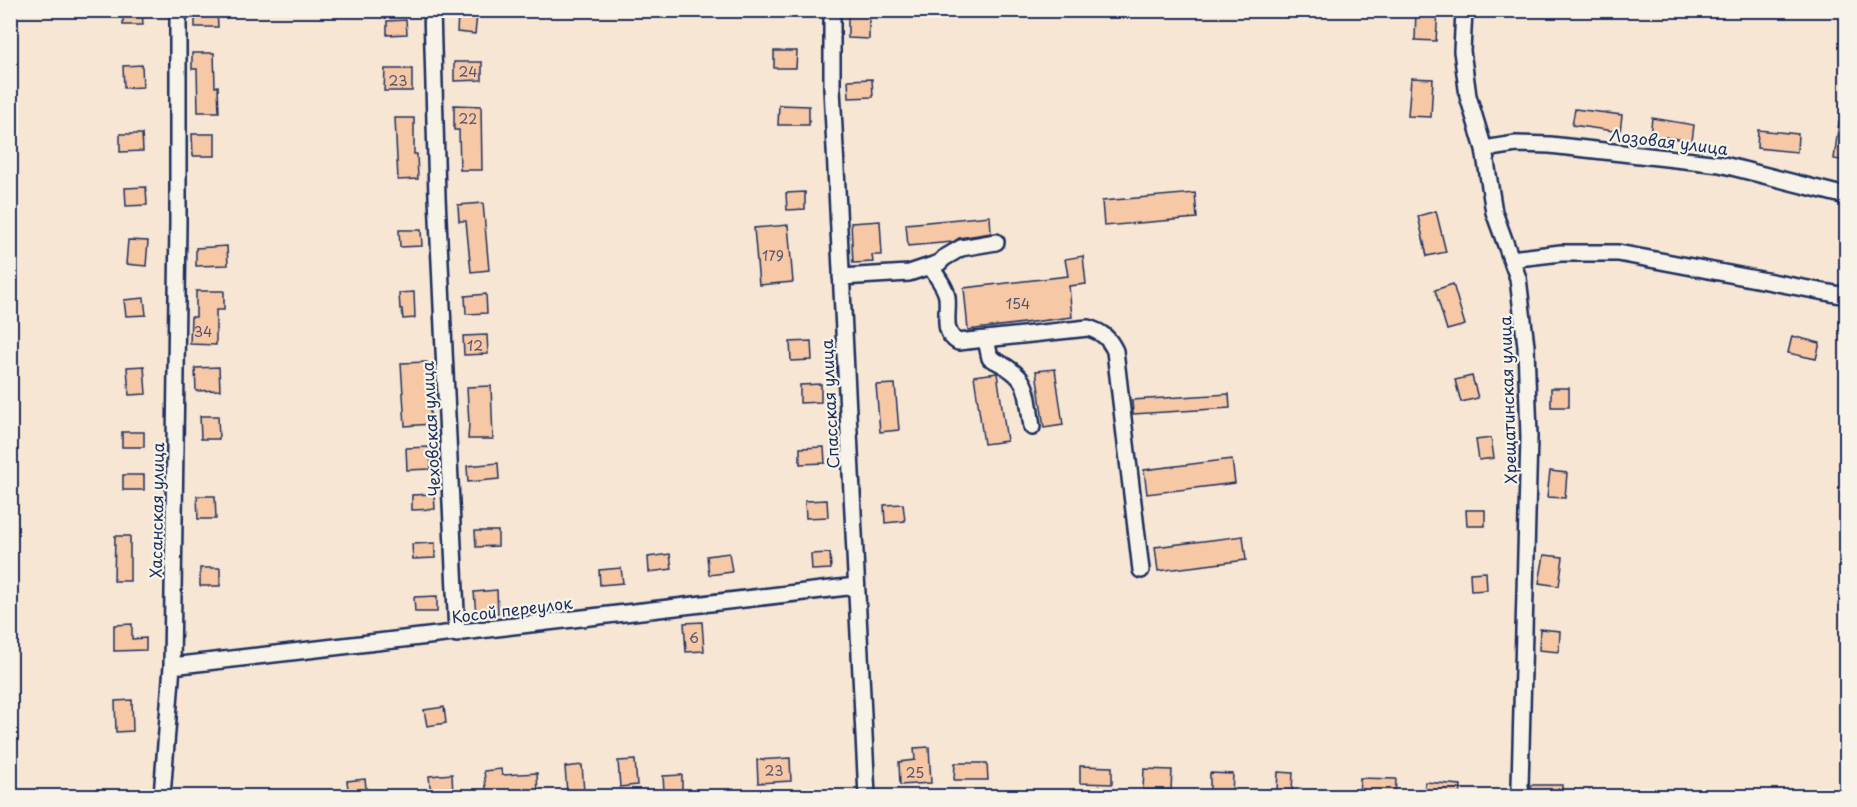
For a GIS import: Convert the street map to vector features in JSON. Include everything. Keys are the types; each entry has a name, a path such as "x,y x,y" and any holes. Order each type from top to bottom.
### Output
{"street":[{"name":"Хасанская улица","path":"162,796 172,666 178,223 178,10"},
{"name":"Чеховская улица","path":"432,10 438,223 457,633"},
{"name":"Спасская улица","path":"832,10 832,88 867,796"},
{"name":"Хрещатинская улица","path":"1464,10 1462,51 1468,96 1484,149 1494,212 1518,278 1526,346 1529,437 1520,786 1522,796"},
{"name":"Лозовая улица","path":"1484,149 1516,144 1550,146 1720,164 1846,196"},
{"path":"841,278 909,273 931,267 961,248 996,242"},
{"path":"1511,260 1561,253 1618,253 1846,296"},
{"path":"931,267 947,295 947,328 951,338 958,342 1088,328 1098,331 1110,340 1115,351 1141,570"},
{"path":"986,340 990,358 1009,367 1021,377 1026,386 1032,427"},
{"name":"Косой переулок","path":"172,666 856,586"}],"building":[{"path":"123,10 142,10 143,25 123,25"},
{"path":"848,10 869,10 869,39 848,38"},
{"path":"1416,10 1438,10 1436,41 1415,40"},
{"path":"217,11 218,27 195,27 195,12"},
{"path":"458,14 477,15 475,34 457,32"},
{"path":"406,20 407,34 387,35 387,21"},
{"path":"774,51 797,51 796,68 774,68"},
{"path":"192,53 214,53 215,87 218,86 219,112 198,112 197,69 192,69"},
{"path":"454,62 482,62 482,80 454,81"},
{"path":"142,65 143,87 124,88 123,66"},
{"path":"385,69 412,69 412,91 384,91"},
{"path":"1411,78 1433,79 1431,117 1408,116"},
{"path":"872,79 873,97 849,98 848,80"},
{"path":"454,105 481,106 482,170 460,170 459,130 454,130"},
{"path":"779,105 809,106 809,125 778,125"},
{"path":"1575,109 1622,115 1620,132 1572,125"},
{"path":"395,118 414,118 414,154 417,154 418,179 398,180"},
{"path":"1652,118 1694,125 1692,141 1650,135"},
{"path":"1839,122 1846,122 1846,161 1834,159"},
{"path":"1758,130 1798,134 1797,152 1757,148"},
{"path":"120,134 142,134 143,151 120,152"},
{"path":"192,134 215,134 215,156 193,156"},
{"path":"146,187 147,205 126,206 125,188"},
{"path":"805,192 805,209 787,210 786,193"},
{"path":"1195,193 1197,218 1104,226 1102,201"},
{"path":"483,203 489,270 471,272 466,221 459,221 458,205"},
{"path":"1436,211 1446,252 1427,256 1418,216"},
{"path":"990,216 991,233 959,238 953,242 908,246 906,224"},
{"path":"880,221 882,255 872,255 873,262 853,263 851,223"},
{"path":"788,225 793,282 759,285 754,228"},
{"path":"399,230 421,230 422,246 400,247"},
{"path":"128,240 148,241 146,266 126,264"},
{"path":"227,246 228,265 196,266 196,248"},
{"path":"1083,256 1086,284 1069,286 1072,317 968,330 964,288 1068,276 1065,259"},
{"path":"1453,284 1465,325 1447,330 1435,290"},
{"path":"196,291 224,291 224,310 216,310 216,345 190,344 191,317 196,317"},
{"path":"414,292 415,318 403,319 399,293"},
{"path":"486,294 487,313 466,314 465,296"},
{"path":"144,298 146,315 126,316 124,300"},
{"path":"487,335 488,354 464,355 463,336"},
{"path":"1792,336 1820,343 1816,359 1788,353"},
{"path":"811,341 812,360 791,361 790,342"},
{"path":"427,362 431,424 405,426 401,363"},
{"path":"144,366 146,394 129,395 127,367"},
{"path":"219,367 220,390 196,391 195,368"},
{"path":"1055,369 1063,425 1044,428 1036,371"},
{"path":"997,373 1007,441 984,444 974,376"},
{"path":"1472,376 1478,398 1461,402 1455,380"},
{"path":"821,384 821,402 800,403 800,385"},
{"path":"895,384 899,430 880,432 876,385"},
{"path":"491,386 493,439 468,439 467,387"},
{"path":"1551,388 1569,388 1569,407 1551,407"},
{"path":"1229,394 1230,408 1133,414 1132,400"},
{"path":"200,416 218,416 219,439 201,439"},
{"path":"122,432 144,432 144,447 122,447"},
{"path":"1491,438 1494,458 1479,460 1476,440"},
{"path":"430,447 431,469 407,470 406,448"},
{"path":"824,447 825,463 800,464 800,448"},
{"path":"1232,459 1235,483 1147,494 1144,470"},
{"path":"498,463 499,479 468,482 467,466"},
{"path":"1550,471 1567,473 1565,498 1547,497"},
{"path":"123,475 144,475 144,490 123,490"},
{"path":"434,494 435,509 412,510 412,495"},
{"path":"197,496 215,496 216,519 198,519"},
{"path":"827,500 828,517 806,518 805,501"},
{"path":"903,504 905,521 885,523 884,505"},
{"path":"1466,510 1485,510 1485,526 1467,526"},
{"path":"475,531 498,531 498,546 476,547"},
{"path":"115,536 130,536 130,581 114,581"},
{"path":"1243,536 1246,560 1158,571 1155,547"},
{"path":"435,543 435,558 413,559 412,544"},
{"path":"729,553 732,572 709,575 707,556"},
{"path":"830,553 831,569 812,570 811,554"},
{"path":"670,554 672,569 649,572 648,557"},
{"path":"1544,555 1563,557 1559,586 1539,583"},
{"path":"200,568 220,568 220,586 200,586"},
{"path":"621,568 623,583 600,585 599,570"},
{"path":"1486,572 1487,590 1471,591 1470,573"},
{"path":"497,590 498,613 476,614 474,592"},
{"path":"437,596 437,612 415,612 414,597"},
{"path":"702,622 704,651 686,652 684,623"},
{"path":"132,624 132,639 146,638 146,650 114,651 114,625"},
{"path":"1540,629 1560,631 1559,652 1539,650"},
{"path":"132,700 133,731 116,732 115,701"},
{"path":"444,707 446,723 427,726 424,710"},
{"path":"929,747 931,783 900,785 899,762 915,760 914,748"},
{"path":"790,758 791,781 758,783 757,760"},
{"path":"635,760 637,785 620,787 618,761"},
{"path":"955,763 987,763 988,780 954,780"},
{"path":"582,765 584,792 567,793 565,767"},
{"path":"1080,766 1112,767 1112,784 1080,783"},
{"path":"501,769 502,775 537,773 538,795 487,796 484,771"},
{"path":"1144,769 1172,770 1171,790 1143,790"},
{"path":"1278,772 1293,773 1292,791 1277,790"},
{"path":"1210,773 1233,774 1232,795 1210,795"},
{"path":"452,774 453,796 431,796 429,776"},
{"path":"682,775 682,790 664,790 663,776"},
{"path":"1360,778 1396,779 1395,796 1359,796"},
{"path":"365,779 367,796 349,796 347,781"},
{"path":"1425,782 1461,785 1460,796 1424,796"},
{"path":"1531,785 1562,785 1562,796 1531,796"}]}
